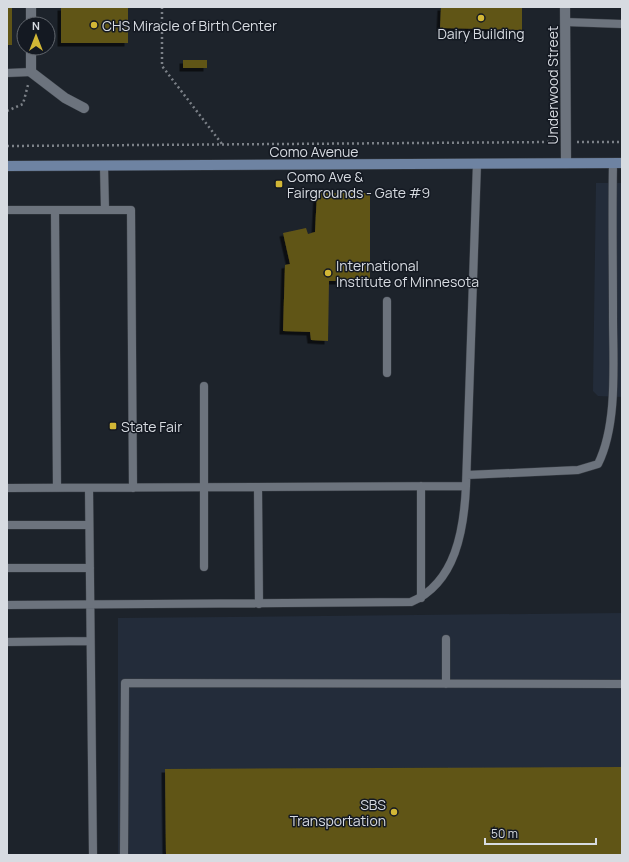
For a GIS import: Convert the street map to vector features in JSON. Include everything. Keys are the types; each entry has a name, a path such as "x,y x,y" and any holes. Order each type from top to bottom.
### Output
{"main road":[{"name":"Como Avenue","path":"7,166 618,163"}],"street":[{"name":"Underwood Street","path":"565,7 566,163"},
{"path":"31,56 31,72 65,98 84,108"}],"lane":[{"path":"565,22 622,24"},
{"path":"7,73 31,72"},
{"path":"7,605 402,603 421,598 430,591 441,578 454,557 465,512 477,163"},
{"path":"467,475 578,470 598,464 604,452 611,414 618,163"},
{"path":"104,166 105,210"},
{"path":"7,210 131,210 133,488"},
{"path":"55,210 57,488"},
{"path":"387,301 387,373"},
{"path":"204,386 204,567"},
{"path":"421,486 421,598"},
{"path":"7,488 466,486"},
{"path":"258,487 259,604"},
{"path":"89,488 89,641 93,855"},
{"path":"7,525 89,525"},
{"path":"7,568 90,568"},
{"path":"446,639 446,684"},
{"path":"7,642 89,641"},
{"path":"124,855 125,683 622,684"}],"path":[{"path":"162,7 162,66 222,144"},
{"path":"7,111 23,104 31,72"},
{"path":"7,146 622,142"}],"shaded area":[{"path":"596,183 622,183 622,397 598,396 593,391"},
{"path":"622,613 622,855 118,855 118,618"}],"building":[{"path":"7,7 12,7 12,45 7,45"},
{"name":"CHS Miracle of Birth Center","path":"61,7 128,7 128,43 61,43"},
{"name":"Dairy Building","path":"441,7 522,7 522,30 440,28"},
{"path":"183,60 207,60 207,68 183,68"},
{"name":"International Institute of Minnesota","path":"317,193 370,193 370,281 329,281 328,341 311,340 310,332 283,331 285,265 290,264 283,233 306,228 308,234 315,232"},
{"name":"SBS Transportation","path":"622,767 622,855 166,855 165,769"}],"place":[{"name":"Dairy Building","path":"481,18"},
{"name":"CHS Miracle of Birth Center","path":"94,25"},
{"name":"Como Ave & Fairgrounds - Gate #9","path":"279,184"},
{"name":"International Institute of Minnesota","path":"328,273"},
{"name":"State Fair","path":"113,426"},
{"name":"SBS Transportation","path":"394,812"}]}
